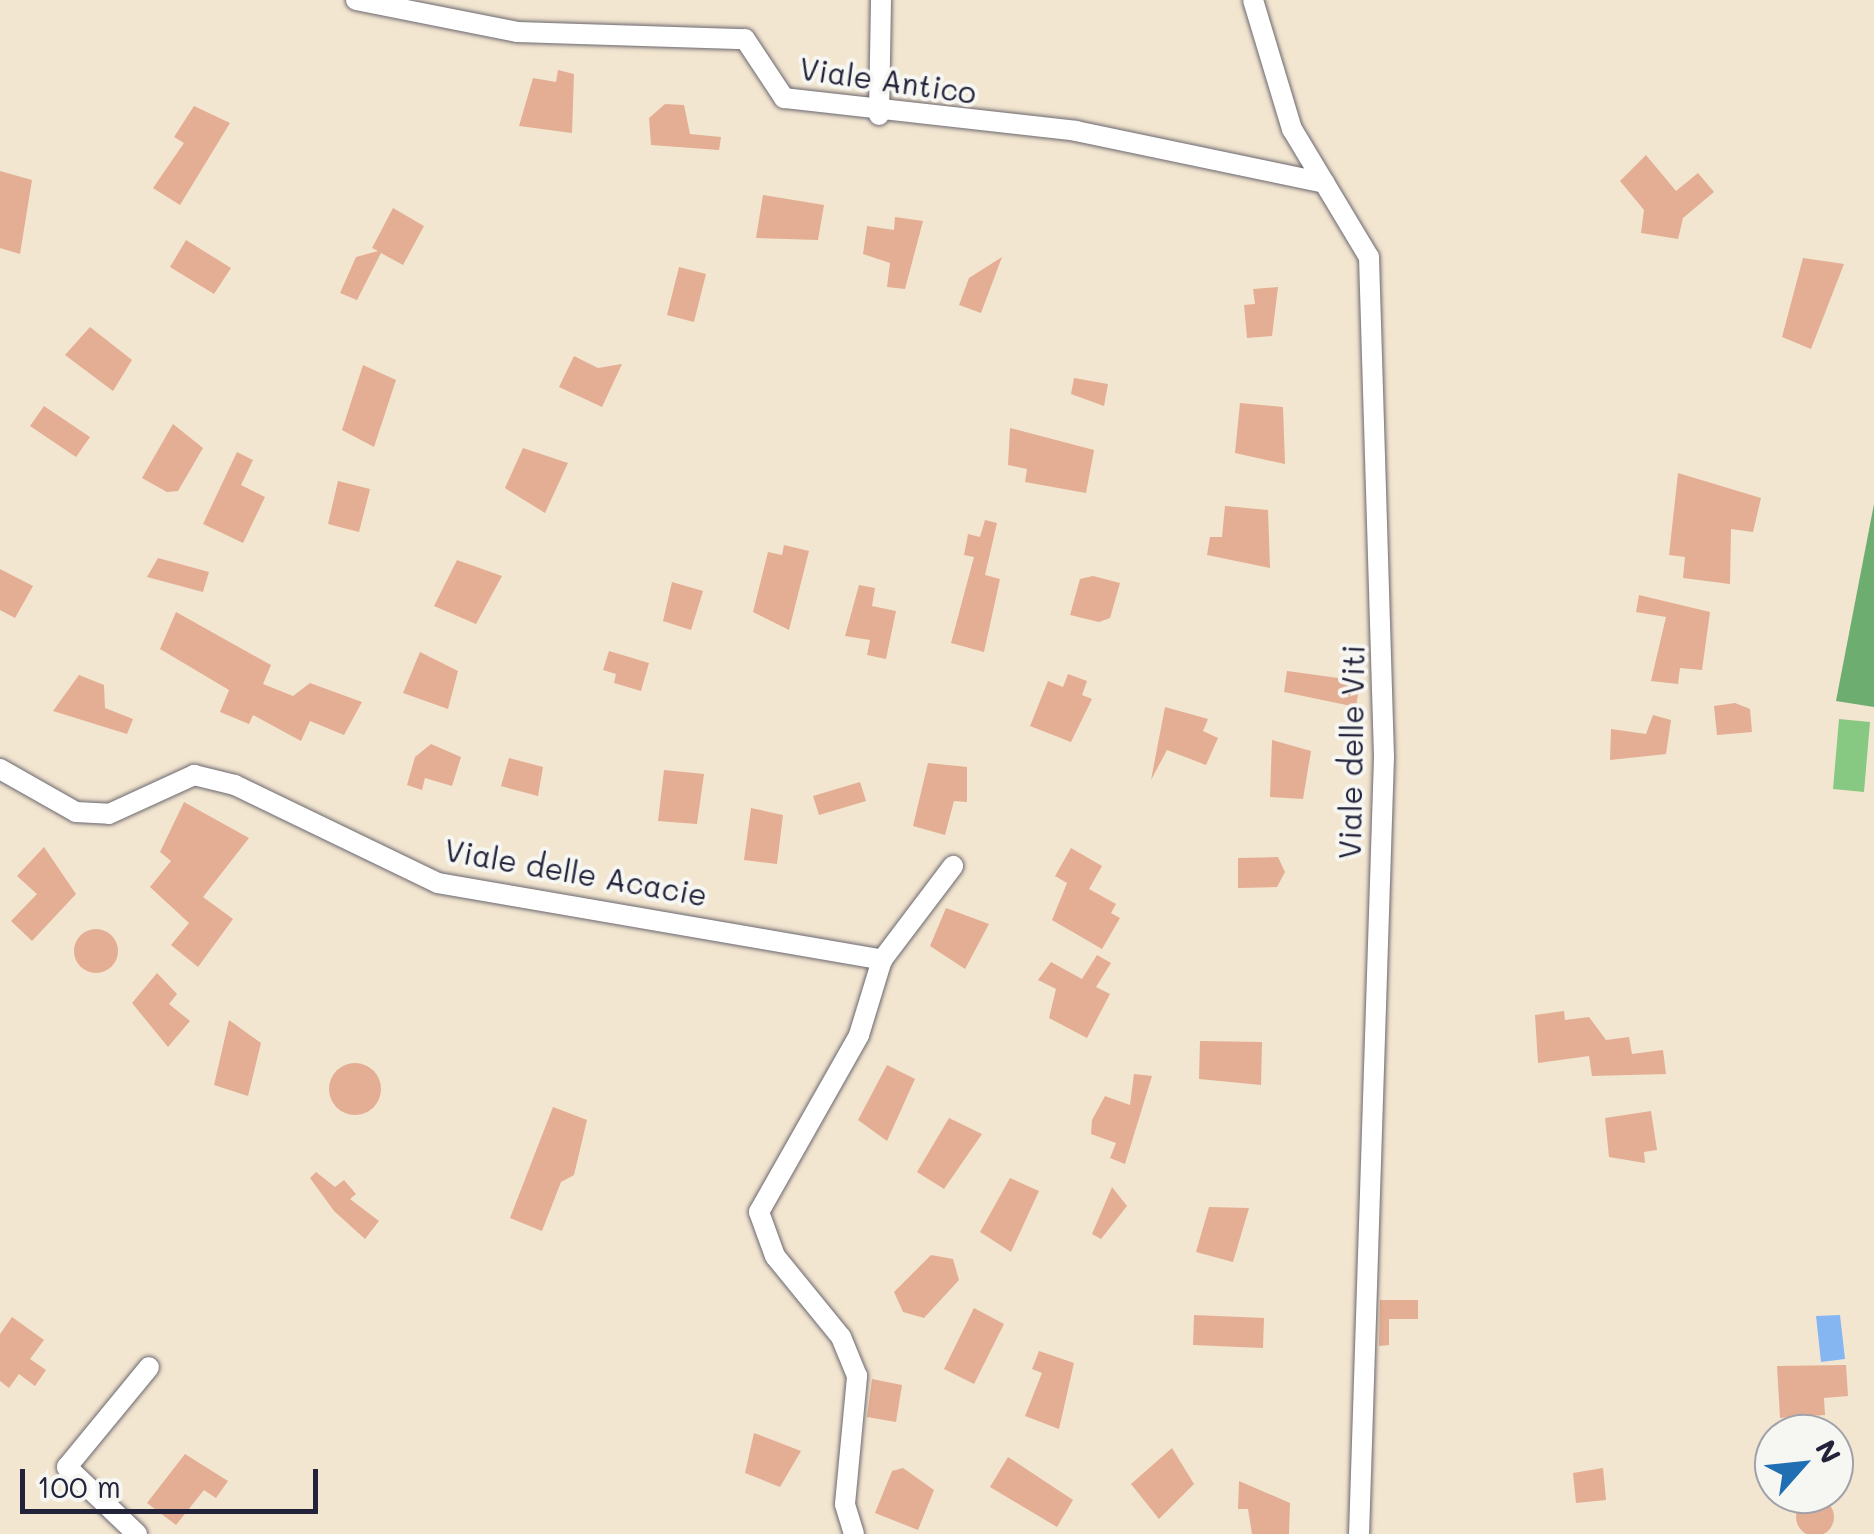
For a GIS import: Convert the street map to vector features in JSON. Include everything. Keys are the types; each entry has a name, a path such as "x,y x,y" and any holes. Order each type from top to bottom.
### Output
{"street":[{"name":"Viale Antico","path":"356,0 517,32 745,38 784,98 879,114 1076,130 1325,183"},
{"path":"879,114 881,0"},
{"name":"Viale delle Viti","path":"1253,0 1292,129 1369,257 1379,425 1384,756 1359,1534"},
{"name":"Viale delle Acacie","path":"0,768 76,812 109,814 194,775 235,785 438,883 882,960"},
{"path":"854,1534 845,1504 857,1376 842,1337 776,1256 759,1212 859,1035 882,960 953,866"},
{"path":"137,1534 112,1527 67,1467 150,1368"}],"green space":[{"path":"1874,504 1874,707 1836,701"},
{"path":"1839,719 1870,722 1864,792 1833,789"}],"water":[{"path":"1840,1315 1845,1359 1821,1362 1816,1316"}],"building":[{"path":"558,70 574,74 572,133 519,126 533,78 556,82"},
{"path":"665,104 684,105 690,134 721,137 719,150 651,145 649,118"},
{"path":"194,106 230,123 180,205 153,188 184,143 174,137"},
{"path":"1646,155 1676,191 1698,173 1714,192 1683,218 1678,239 1641,233 1644,210 1620,181"},
{"path":"0,171 32,180 20,254 0,248"},
{"path":"763,195 824,205 818,240 756,238"},
{"path":"393,208 424,226 403,265 381,253 357,300 340,293 356,257 378,251 372,248"},
{"path":"895,217 923,221 905,289 887,287 890,263 863,254 867,226 894,230"},
{"path":"186,240 231,268 214,294 170,267"},
{"path":"1002,257 981,313 959,305 969,278"},
{"path":"1803,258 1844,264 1811,349 1782,337"},
{"path":"679,267 706,274 694,322 667,315"},
{"path":"1278,287 1272,336 1247,338 1244,305 1255,304 1253,289"},
{"path":"90,327 132,360 113,391 65,355"},
{"path":"574,356 598,368 622,364 602,407 559,387"},
{"path":"363,365 396,380 374,447 342,430"},
{"path":"1074,378 1108,384 1104,406 1071,394"},
{"path":"1240,403 1283,407 1285,464 1235,453"},
{"path":"44,406 90,437 76,457 30,426"},
{"path":"173,424 203,448 178,491 167,492 142,478"},
{"path":"1010,428 1094,450 1086,493 1025,482 1027,469 1008,465"},
{"path":"523,448 568,463 545,513 505,488"},
{"path":"237,452 253,460 241,485 265,497 243,543 203,524"},
{"path":"1678,473 1761,498 1753,532 1731,529 1730,584 1683,578 1685,557 1669,555"},
{"path":"338,481 370,489 359,532 328,524"},
{"path":"1225,506 1268,510 1270,568 1207,555 1210,537 1222,537"},
{"path":"985,520 997,523 985,575 1000,579 984,652 951,643 974,557 964,555 968,534 980,537"},
{"path":"784,545 809,551 789,630 753,612 768,552 782,555"},
{"path":"158,558 209,572 203,592 147,577"},
{"path":"457,560 502,576 476,624 434,606"},
{"path":"0,569 33,586 15,618 0,610"},
{"path":"1093,576 1120,583 1110,618 1099,622 1070,615 1080,579"},
{"path":"672,582 703,591 691,630 663,621"},
{"path":"859,585 875,588 872,606 896,611 886,659 867,655 870,640 845,636"},
{"path":"1639,595 1710,612 1702,670 1680,668 1678,684 1651,681 1666,617 1636,612"},
{"path":"176,612 271,665 263,684 293,696 310,683 362,702 344,735 310,721 301,741 253,715 249,724 220,712 229,690 160,649"},
{"path":"609,651 649,663 641,691 614,683 616,674 603,670"},
{"path":"420,652 458,671 448,709 403,693"},
{"path":"1287,671 1360,681 1356,707 1284,692"},
{"path":"1068,674 1087,681 1082,695 1092,699 1071,742 1030,726 1048,681 1063,687"},
{"path":"79,675 104,685 105,708 133,719 127,734 53,711"},
{"path":"1735,703 1750,709 1752,732 1717,735 1714,706"},
{"path":"1165,707 1208,719 1203,731 1218,738 1206,765 1167,750 1151,780"},
{"path":"1653,715 1671,720 1666,754 1610,760 1611,729 1646,734"},
{"path":"1272,740 1311,751 1303,799 1270,797"},
{"path":"431,744 461,757 452,786 425,778 422,790 407,785 415,757"},
{"path":"509,758 543,767 538,796 501,786"},
{"path":"928,763 967,767 967,802 954,801 945,835 913,826"},
{"path":"664,770 704,774 697,824 658,821"},
{"path":"860,782 866,801 819,815 813,796"},
{"path":"184,802 249,838 203,897 233,919 198,967 171,945 189,923 150,887 171,861 160,852"},
{"path":"751,808 783,815 777,864 744,860"},
{"path":"44,847 76,894 32,941 11,921 37,894 17,876"},
{"path":"1071,848 1102,866 1089,889 1116,904 1111,913 1120,918 1102,949 1052,920 1067,883 1055,876"},
{"path":"1278,857 1285,872 1277,887 1238,888 1238,858"},
{"path":"946,908 989,924 965,969 930,946"},
{"path":"96,929 111,936 118,951 111,966 96,973 81,966 74,951 81,936"},
{"path":"1097,955 1111,963 1096,987 1110,994 1087,1038 1049,1018 1056,989 1038,980 1051,962 1082,979"},
{"path":"157,973 177,994 169,1004 190,1021 168,1047 132,1003"},
{"path":"1564,1011 1565,1020 1589,1017 1606,1040 1629,1037 1632,1054 1663,1050 1666,1074 1592,1076 1589,1056 1538,1063 1535,1015"},
{"path":"229,1020 261,1043 248,1096 214,1085"},
{"path":"1200,1041 1262,1042 1261,1085 1199,1079"},
{"path":"355,1063 374,1070 381,1089 374,1108 355,1115 336,1108 329,1089 336,1070"},
{"path":"887,1065 915,1079 887,1141 858,1120"},
{"path":"1134,1074 1152,1076 1125,1164 1110,1158 1116,1143 1091,1134 1092,1120 1105,1096 1130,1105"},
{"path":"553,1107 587,1120 574,1175 561,1182 542,1231 510,1218"},
{"path":"1651,1111 1657,1150 1644,1152 1645,1163 1609,1157 1605,1118"},
{"path":"949,1118 982,1134 944,1189 917,1172"},
{"path":"316,1172 335,1187 344,1180 356,1194 350,1199 379,1221 365,1239 334,1211 310,1178"},
{"path":"1010,1178 1039,1191 1011,1252 980,1232"},
{"path":"1112,1187 1127,1206 1101,1239 1092,1234"},
{"path":"1209,1207 1249,1208 1233,1262 1196,1252"},
{"path":"931,1255 953,1259 959,1280 924,1318 903,1312 894,1292"},
{"path":"1380,1300 1418,1300 1418,1319 1389,1319 1389,1345 1379,1346"},
{"path":"974,1308 1004,1324 974,1384 944,1369"},
{"path":"1194,1315 1264,1318 1263,1348 1193,1345"},
{"path":"12,1317 44,1340 30,1359 46,1370 35,1386 19,1374 9,1388 0,1381 0,1334"},
{"path":"1039,1351 1074,1363 1059,1429 1025,1416 1042,1373 1032,1369"},
{"path":"1846,1365 1848,1396 1824,1398 1825,1414 1780,1414 1777,1366"},
{"path":"872,1379 902,1385 896,1422 867,1417"},
{"path":"754,1433 801,1451 780,1487 745,1473"},
{"path":"1172,1448 1194,1484 1159,1519 1131,1484"},
{"path":"185,1454 228,1481 216,1498 204,1490 176,1525 147,1503"},
{"path":"1008,1457 1073,1500 1057,1527 990,1487"},
{"path":"903,1468 934,1490 918,1530 875,1513 892,1471"},
{"path":"1603,1468 1606,1500 1576,1503 1573,1473"},
{"path":"1239,1481 1290,1503 1289,1534 1252,1534 1248,1509 1238,1509"},
{"path":"1796,1514 1834,1514 1833,1524 1822,1535 1808,1535 1797,1524"}]}
